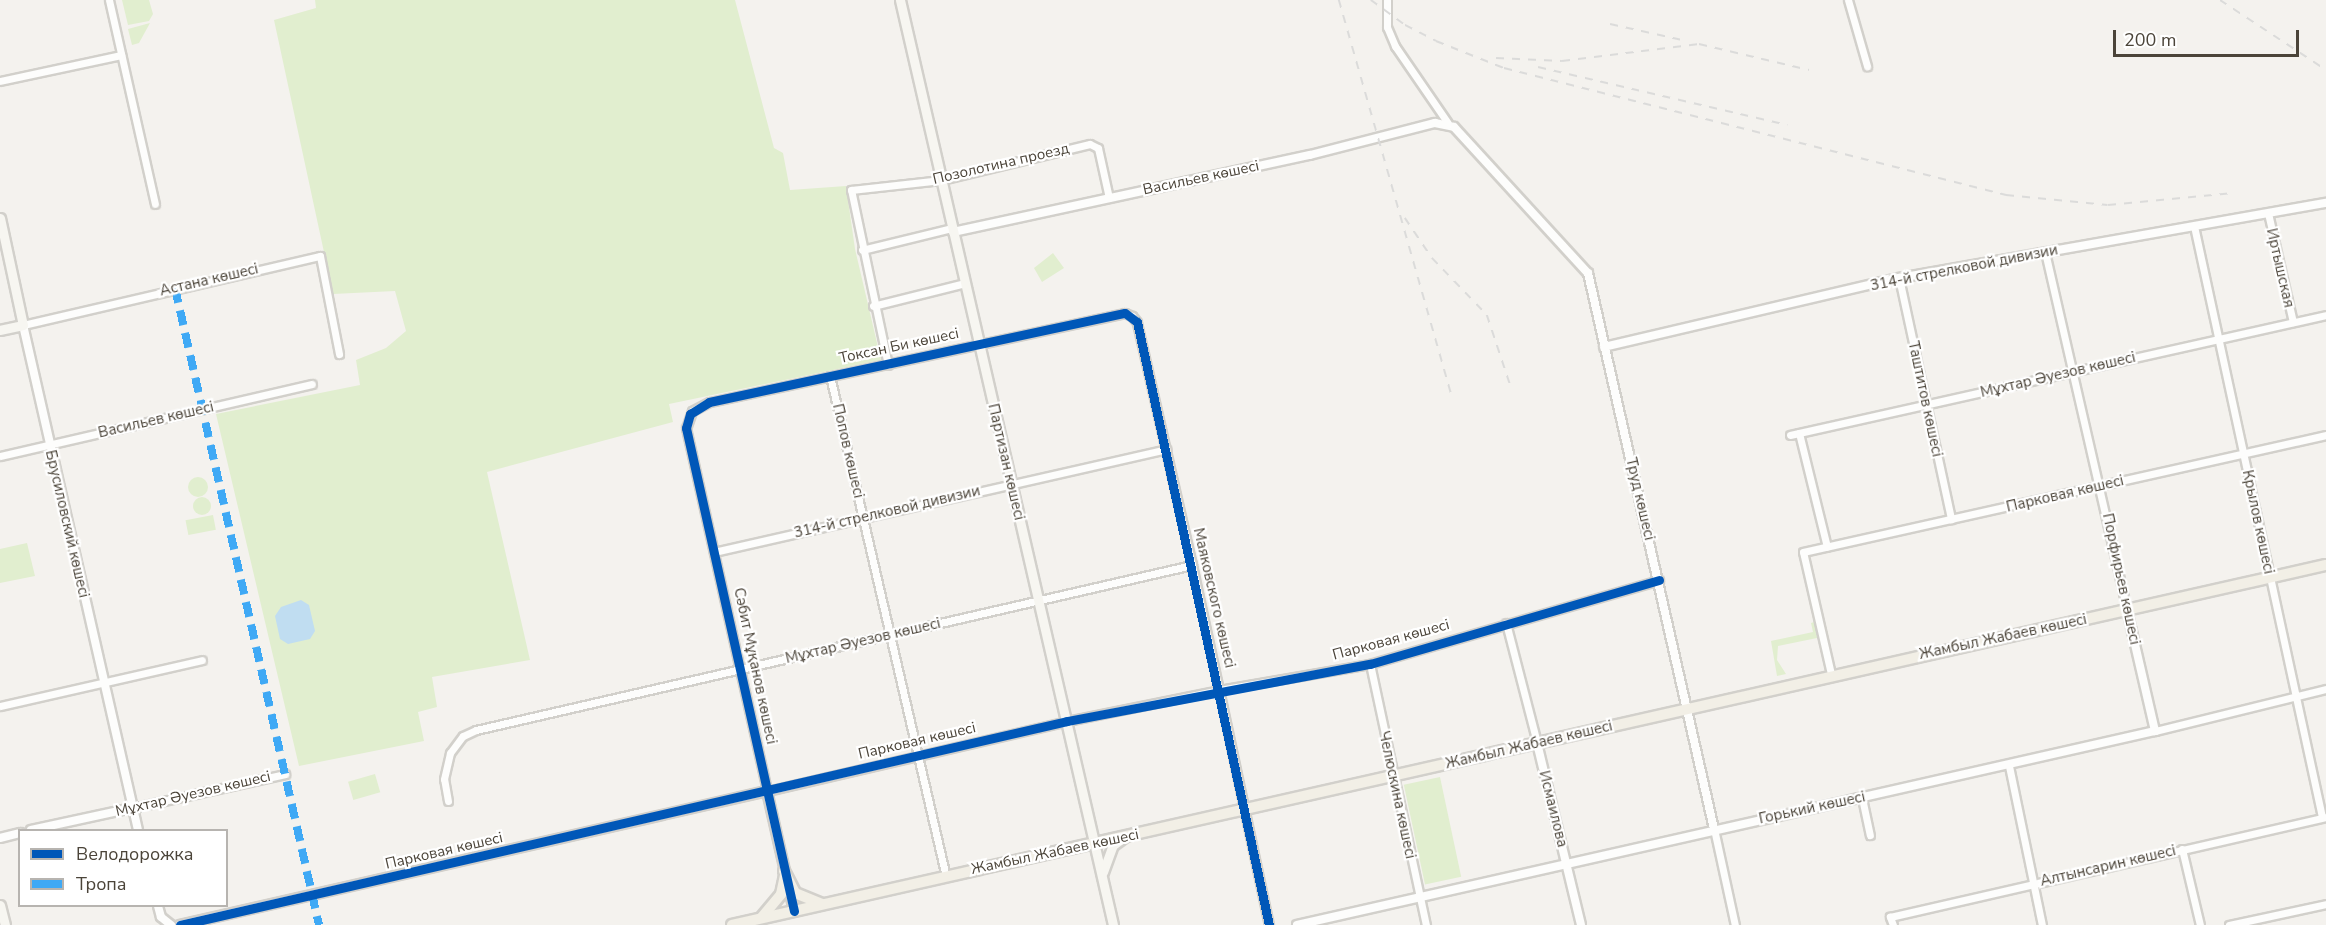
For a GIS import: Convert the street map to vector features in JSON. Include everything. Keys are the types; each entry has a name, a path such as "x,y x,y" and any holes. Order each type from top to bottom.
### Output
{"main road":[{"name":"Партизан көшесі","path":"900,0 1113,925"},
{"name":"Брусиловский көшесі","path":"0,218 23,325"},
{"name":"Астана көшесі","path":"0,330 23,325"},
{"name":"Жамбыл Жабаев көшесі","path":"732,925 1244,810 1831,674 2326,565"},
{"path":"1103,878 1113,845 1128,836"},
{"path":"784,871 790,887 800,897 829,903"},
{"path":"758,919 781,894 784,871"},
{"path":"0,905 5,925"}],"street":[{"path":"109,0 155,204"},
{"path":"1387,0 1387,27 1395,46 1448,123"},
{"path":"1848,0 1867,66"},
{"path":"0,81 121,55"},
{"name":"Васильев көшесі","path":"862,250 1448,123"},
{"name":"Труд көшесі","path":"1448,123 1586,269 1659,580 1735,925"},
{"name":"Позолотина проезд","path":"862,250 851,190 941,180 1093,144 1099,152 1109,198"},
{"name":"314-й стрелковой дивизии","path":"1604,347 1899,278 2326,203"},
{"name":"Иртышская","path":"2268,213 2293,322"},
{"name":"Крылов көшесі","path":"2194,226 2324,817"},
{"path":"862,250 888,365"},
{"name":"Порфирьев көшесі","path":"2046,252 2155,731"},
{"name":"Астана көшесі","path":"23,325 320,256 339,354"},
{"name":"Таштитов көшесі","path":"1899,278 1951,519"},
{"path":"873,306 964,283"},
{"name":"Токсан Би көшесі","path":"687,428 690,414 703,404 1125,313 1132,315"},
{"name":"Маяковского көшесі","path":"1132,315 1137,322 1166,449 1269,925"},
{"name":"Мұхтар Әуезов көшесі","path":"1790,435 2326,315"},
{"name":"Брусиловский көшесі","path":"23,325 137,829"},
{"name":"Попов көшесі","path":"830,376 946,877"},
{"name":"Васильев көшесі","path":"0,456 312,384"},
{"name":"Сәбит Мұқанов көшесі","path":"687,428 794,911"},
{"path":"1799,433 1827,547"},
{"name":"Парковая көшесі","path":"1831,674 1803,552 2326,435"},
{"name":"314-й стрелковой дивизии","path":"714,552 1166,449"},
{"name":"Мұхтар Әуезов көшесі","path":"448,801 444,780 448,758 458,740 471,732 1192,565"},
{"name":"Парковая көшесі","path":"180,925 1067,721 1219,690 1370,664 1659,580"},
{"name":"Исмаилова","path":"1506,623 1581,925"},
{"path":"0,706 103,680 202,660"},
{"name":"Челюскина көшесі","path":"1370,664 1392,776 1426,925"},
{"name":"Горький көшесі","path":"1297,925 1714,829 2008,766 2326,690"},
{"path":"2008,766 2042,925"},
{"name":"Мұхтар Әуезов көшесі","path":"40,829 285,774"},
{"path":"1862,798 1870,835"},
{"name":"Алтынсарин көшесі","path":"1893,925 1890,917 2324,817"},
{"path":"0,838 18,834"},
{"path":"2182,849 2200,925"},
{"path":"2229,925 2326,904"},
{"path":"158,907 161,917 170,925"}],"green space":[{"path":"122,0 149,0 153,14 149,21 128,25"},
{"path":"315,0 735,0 774,148 783,153 790,190 846,186 855,249 881,360 669,404 673,422 487,472 530,660 432,677 437,707 418,712 424,741 299,766 216,414 360,385 356,360 386,348 406,331 395,291 333,294 274,20 316,8"},
{"path":"150,23 139,43 132,45 128,29"},
{"path":"1053,253 1064,268 1042,282 1034,268"},
{"path":"198,477 205,480 208,487 205,494 198,497 191,494 188,487 191,480"},
{"path":"202,497 208,500 211,506 208,512 202,515 196,512 193,506 196,500"},
{"path":"213,515 216,530 188,535 186,520"},
{"path":"27,543 35,576 0,583 0,549"},
{"path":"1817,621 1817,638 1778,646 1777,660 1786,674 1777,676 1771,641 1813,632 1811,623"},
{"path":"375,774 380,792 353,800 348,782"},
{"path":"1440,777 1461,877 1425,884 1404,785"}],"water":[{"path":"301,600 309,605 315,631 310,639 288,644 280,639 275,616 281,607"}],"railway":[{"path":"1339,0 1452,396"},
{"path":"1371,0 1405,25 1436,41 1504,68 2006,195 2108,205 2233,193"},
{"path":"2220,0 2326,70"},
{"path":"1610,24 1682,40"},
{"path":"1496,58 1562,61 1699,44 1809,70"},
{"path":"1538,67 1787,125"},
{"path":"1405,218 1432,258 1487,315 1511,387"}],"marked path":[{"path":"175,288 319,925"}],"cycle path":[{"path":"794,911 686,428 690,414 709,402 1125,313 1137,322 1269,925"},
{"path":"180,925 1067,721 1370,664 1659,580"}]}
